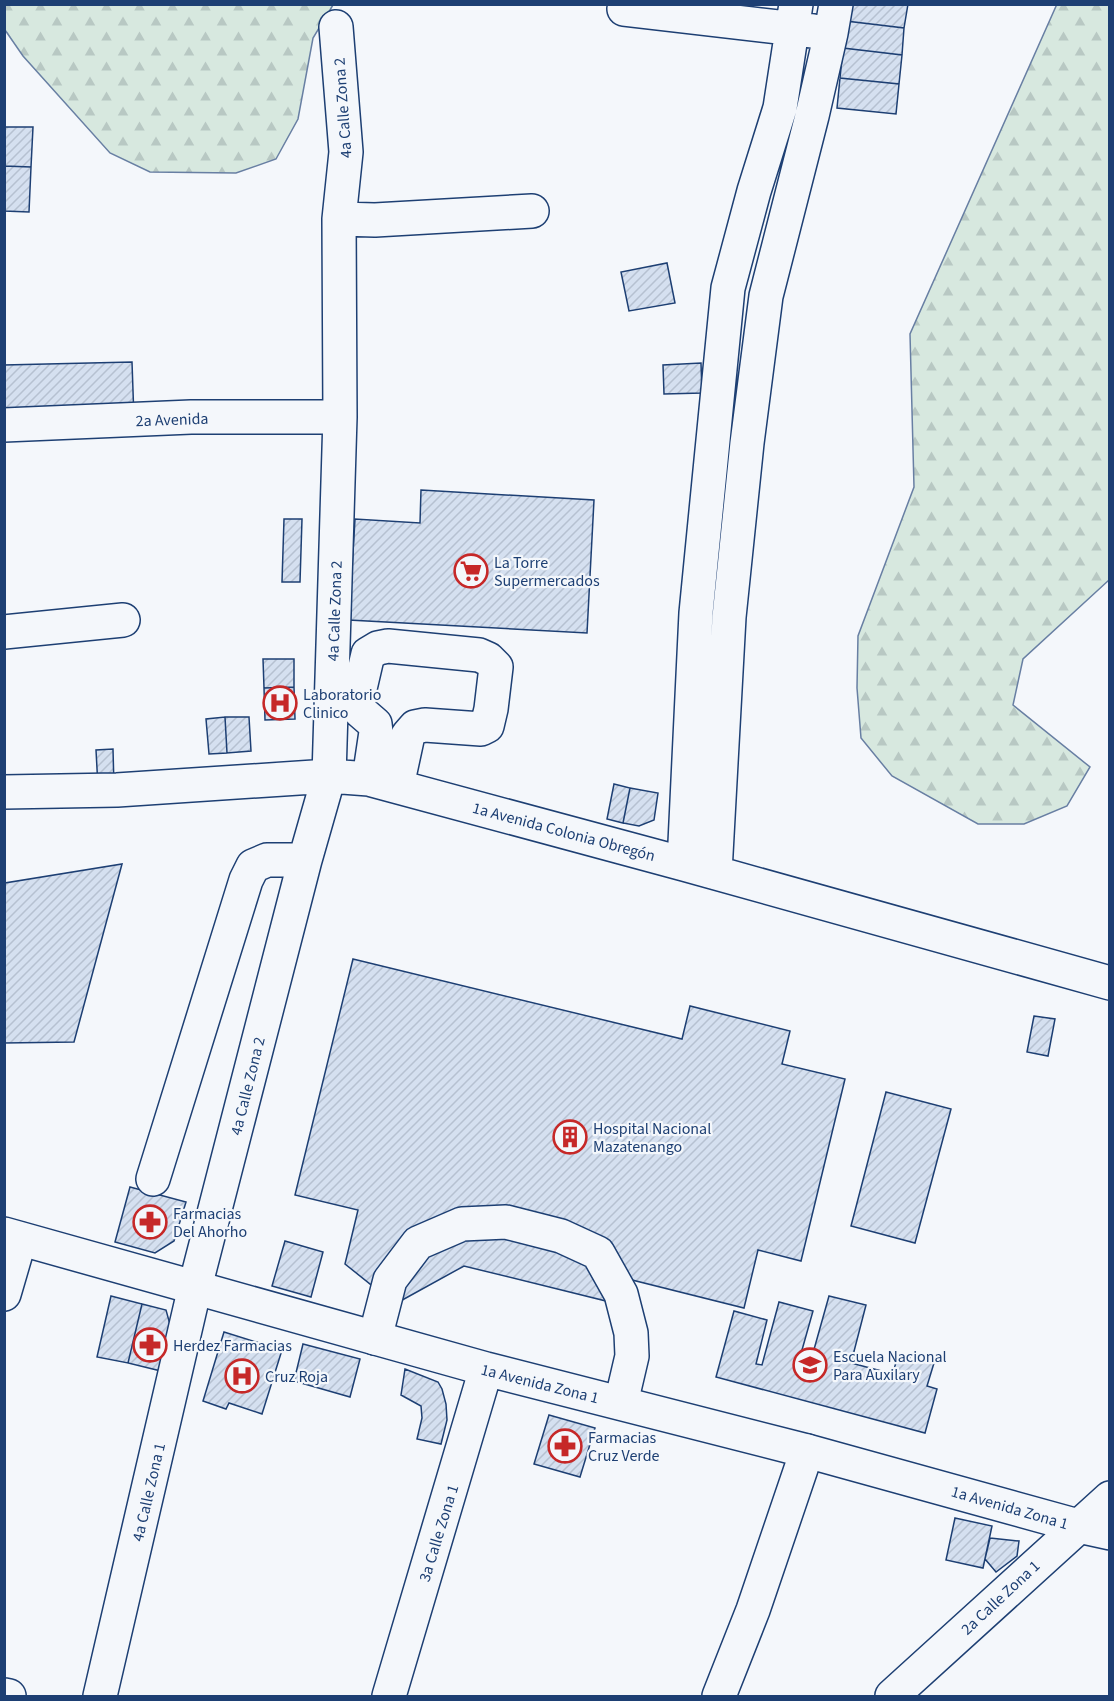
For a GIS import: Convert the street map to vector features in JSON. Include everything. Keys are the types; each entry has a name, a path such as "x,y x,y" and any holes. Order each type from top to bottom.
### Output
{"street":[{"path":"624,9 833,19 792,198 766,296 747,443 700,868"},
{"path":"700,868 696,613 728,288 754,191 780,108 795,17"},
{"name":"4a Calle Zona 2","path":"195,1287 304,860 329,776 340,417 339,219 346,152 336,27"},
{"path":"754,191 792,198"},
{"path":"339,219 375,220 532,211"},
{"name":"2a Avenida","path":"4,425 191,417 340,417"},
{"path":"712,440 747,443"},
{"path":"696,613 729,617"},
{"path":"4,632 123,620"},
{"path":"388,646 479,655 488,659 496,667 487,726 480,729 425,725 415,728 408,735 383,783 375,724 360,711 358,697 368,654 378,648 388,646"},
{"name":"1a Avenida Colonia Obregón","path":"4,792 117,790 329,776 383,783 700,868 1110,983"},
{"path":"153,1179 246,880 253,866 267,860 304,860"},
{"path":"375,1338 390,1280 418,1243 462,1224 506,1222 561,1236 598,1253 621,1294 631,1333 632,1356 621,1403"},
{"path":"4,1294 12,1237"},
{"name":"1a Avenida Zona 1","path":"12,1237 486,1369 807,1451 1110,1533"},
{"name":"4a Calle Zona 1","path":"100,1696 195,1287"},
{"name":"3a Calle Zona 1","path":"389,1696 486,1369"},
{"path":"719,1696 753,1610 807,1451"},
{"name":"2a Calle Zona 1","path":"892,1696 1110,1498"},
{"path":"4,1695 9,1696"}],"green space":[{"path":"1057,4 1109,5 1109,580 1023,659 1013,705 1090,767 1067,806 1024,824 978,824 892,776 861,738 857,688 858,636 914,487 910,334"},
{"path":"4,5 333,5 313,38 298,119 276,159 236,173 150,172 110,153 23,56 5,30"}],"building":[{"path":"848,4 908,4 904,28 846,21"},
{"path":"846,21 904,28 902,55 843,48"},
{"path":"843,48 902,55 899,84 840,78"},
{"path":"840,78 899,84 896,114 837,108"},
{"path":"4,127 33,127 31,167 4,166"},
{"path":"4,166 31,167 29,212 4,211"},
{"path":"667,263 675,303 629,311 621,272"},
{"path":"132,362 134,419 4,422 4,365"},
{"path":"701,363 702,393 664,394 663,365"},
{"name":"La Torre Supermercados","path":"421,490 594,500 587,633 349,620 355,519 420,523"},
{"path":"284,519 302,519 300,582 282,582"},
{"path":"263,659 294,659 294,687 264,688"},
{"name":"Laboratorio Clinico","path":"294,687 295,719 265,720 264,688"},
{"path":"225,717 249,717 251,751 227,753"},
{"path":"225,717 227,753 209,754 206,719"},
{"path":"113,749 114,787 98,787 96,750"},
{"path":"614,784 630,788 623,823 607,819"},
{"path":"630,788 658,793 654,820 639,826 623,823"},
{"path":"122,864 74,1042 4,1043 5,883"},
{"name":"Hospital Nacional Mazatenango","path":"353,959 682,1039 690,1006 790,1031 782,1064 845,1079 801,1261 758,1250 744,1308 612,1275 606,1301 464,1266 395,1304 345,1264 358,1210 295,1195"},
{"path":"1034,1016 1055,1019 1048,1056 1027,1052"},
{"path":"886,1092 951,1109 915,1243 851,1226"},
{"name":"Farmacias Del Ahorho","path":"130,1187 186,1202 174,1241 155,1253 115,1242"},
{"path":"285,1241 323,1252 311,1297 272,1286"},
{"path":"111,1296 142,1304 128,1363 97,1357"},
{"name":"Escuela Nacional Para Auxilary","path":"829,1296 866,1305 851,1363 893,1374 898,1354 934,1363 927,1386 937,1389 925,1433 716,1377 734,1311 767,1320 756,1364 762,1365 779,1302 813,1311 802,1350 813,1353"},
{"name":"Herdez Farmacias","path":"142,1304 166,1310 171,1328 161,1371 128,1363"},
{"name":"Cruz Roja","path":"224,1332 282,1350 262,1414 229,1403 226,1409 203,1401"},
{"path":"303,1344 360,1359 350,1397 294,1381"},
{"path":"405,1369 438,1382 442,1389 447,1420 441,1444 417,1439 422,1418 421,1406 401,1395"},
{"name":"Farmacias Cruz Verde","path":"549,1415 595,1428 580,1477 534,1464"},
{"path":"955,1518 992,1526 983,1568 946,1560"},
{"path":"990,1538 1019,1541 1017,1556 996,1572 985,1559"}],"place":[{"name":"La Torre Supermercados","path":"471,571"},
{"name":"Laboratorio Clinico","path":"280,703"},
{"name":"Hospital Nacional Mazatenango","path":"570,1137"},
{"name":"Farmacias Del Ahorho","path":"150,1222"},
{"name":"Herdez Farmacias","path":"150,1345"},
{"name":"Escuela Nacional Para Auxilary","path":"810,1365"},
{"name":"Cruz Roja","path":"242,1376"},
{"name":"Farmacias Cruz Verde","path":"565,1446"}]}
